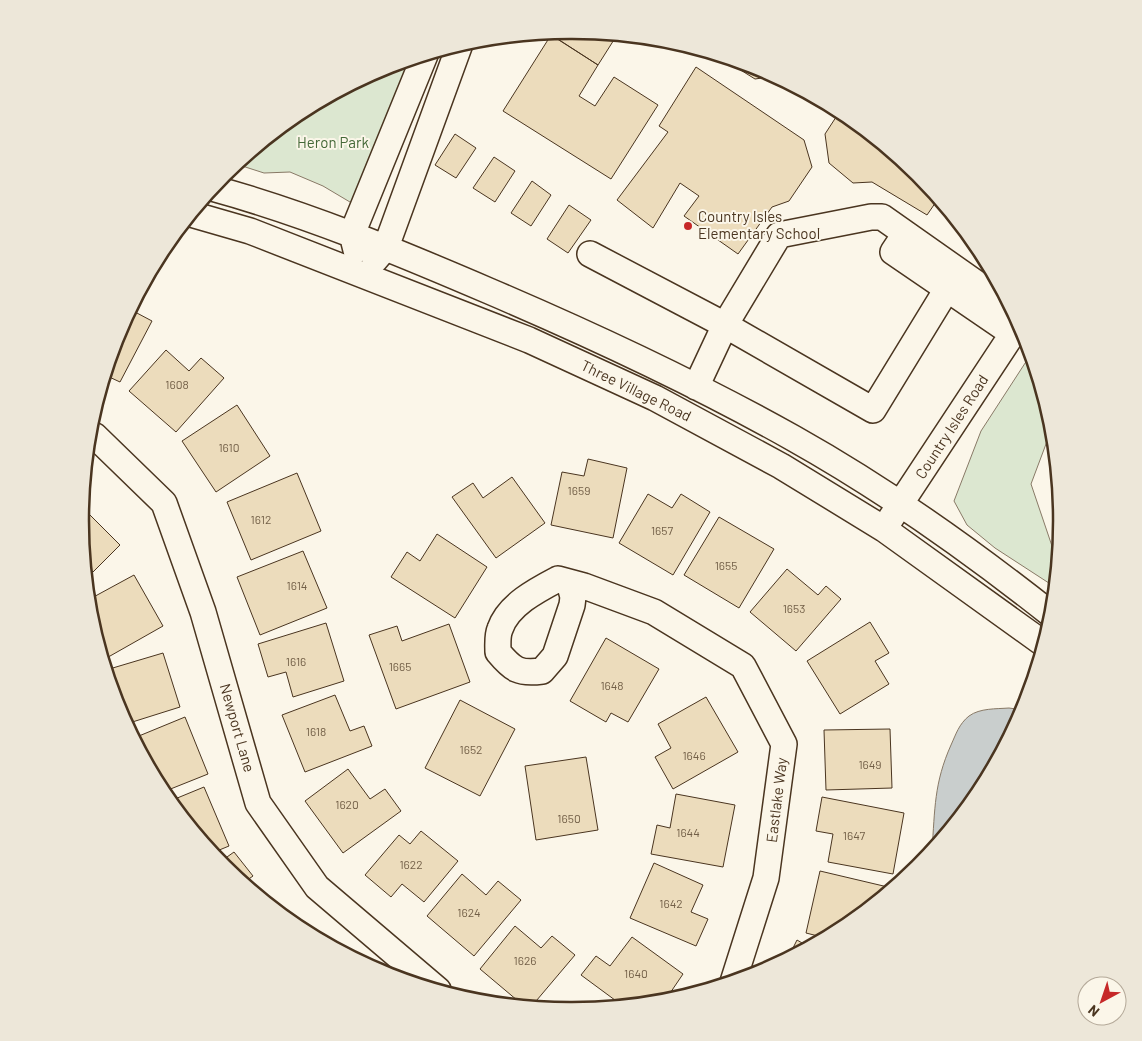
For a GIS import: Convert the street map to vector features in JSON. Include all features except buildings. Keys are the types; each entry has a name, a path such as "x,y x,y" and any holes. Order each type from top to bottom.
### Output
{"street":[{"path":"362,275 386,247 457,53"},
{"path":"362,275 352,234 421,63"},
{"name":"Three Village Road","path":"221,190 257,200 386,247 538,312 696,387 794,439 900,505 1044,609"},
{"name":"Three Village Road","path":"198,216 250,231 529,340 655,398 781,466 884,529 1037,639"},
{"path":"696,387 725,325 779,235 871,217 882,217 899,243 952,280 1011,325"},
{"path":"590,254 725,325 873,410 952,280"},
{"path":"952,280 1001,303"},
{"name":"Country Isles Road","path":"884,529 1014,332"},
{"name":"Newport Lane","path":"97,438 164,503 203,612 258,803 317,887 426,980"},
{"name":"Eastlake Way","path":"569,582 654,612 743,666 784,744 766,878 736,973"}],"green space":[{"name":"Heron Park","path":"408,67 355,205 323,186 290,172 264,173 244,167 278,138 330,103 358,88"},
{"path":"1026,362 1036,396 1046,443 1031,484 1052,547 1049,583 995,548 967,525 954,501 981,431"}],"shaded area":[{"path":"988,709 1014,709 1003,734 972,788 933,838 938,784 945,759 963,722 973,713"}],"place":[{"name":"Country Isles Elementary School","path":"688,226"}]}
